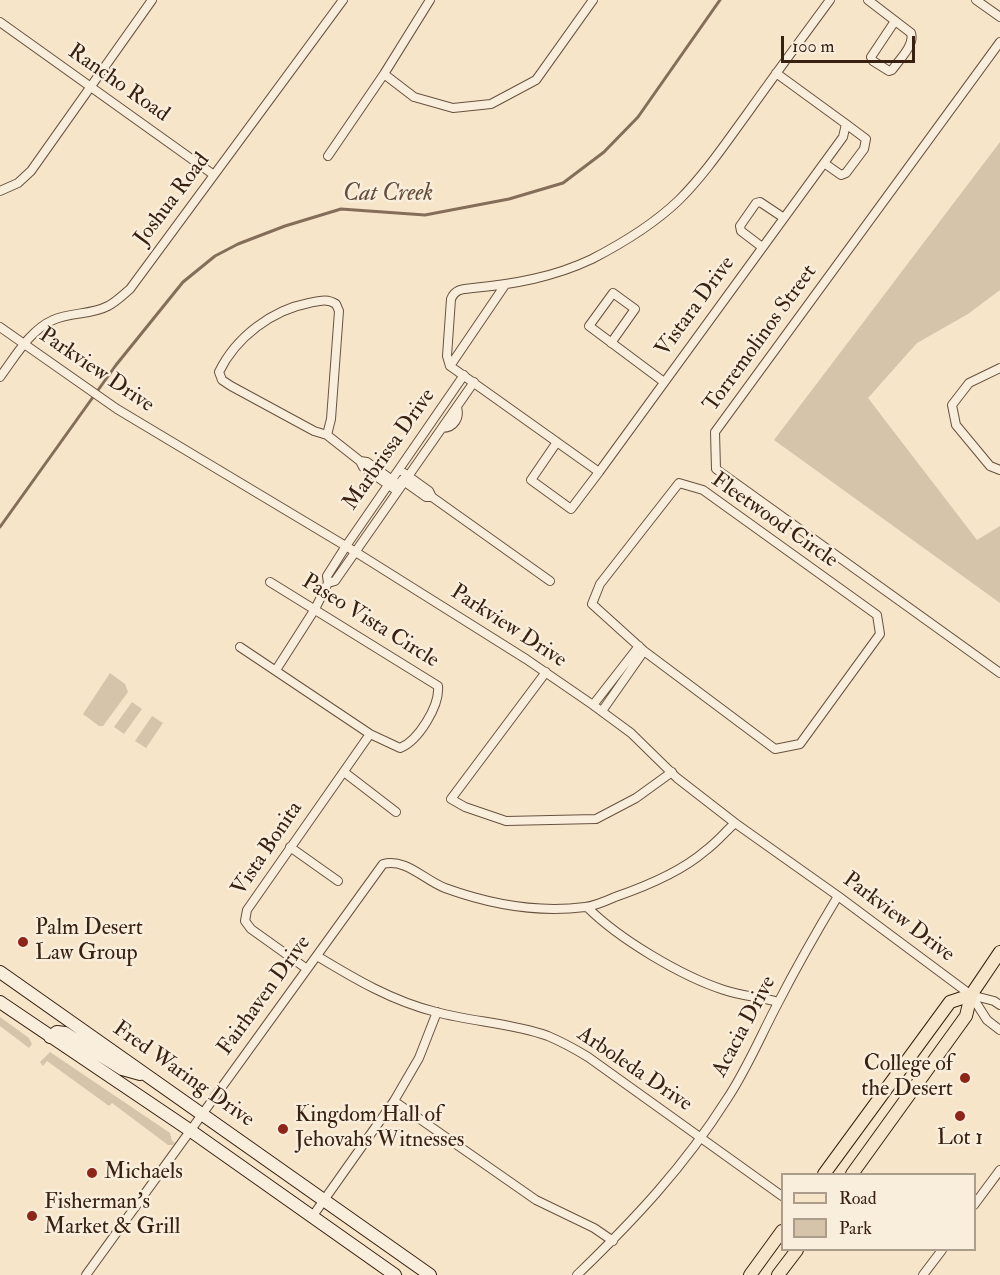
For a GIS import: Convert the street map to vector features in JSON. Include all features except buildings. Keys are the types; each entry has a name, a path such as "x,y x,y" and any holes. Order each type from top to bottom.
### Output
{"main road":[{"path":"853,1173 966,1016 970,995 1000,952"},
{"name":"Fred Waring Drive","path":"0,972 324,1199 423,1273"},
{"path":"825,1173 950,1002 970,995"},
{"name":"Fred Waring Drive","path":"0,1002 190,1131 395,1275"},
{"path":"50,1037 57,1032 65,1033 122,1069 152,1078"},
{"path":"750,1275 781,1234"},
{"path":"778,1275 796,1251"}],"street":[{"path":"0,191 18,183 31,171 152,0"},
{"name":"Joshua Road","path":"0,377 24,344 40,328 52,320 67,315 107,307 130,289 343,0"},
{"path":"328,156 384,74 430,0"},
{"path":"384,74 414,97 453,108 491,104 536,80 593,0"},
{"path":"599,472 450,366 447,356 453,294 464,289 505,285 547,276 616,247 646,227 677,202 701,178 831,0"},
{"path":"868,0 911,33 913,37 912,42 889,71 873,61 871,57 895,21"},
{"path":"976,0 1000,17"},
{"name":"Rancho Road","path":"0,22 214,175"},
{"name":"Torremolinos Street","path":"1000,42 715,432 716,469 1000,673"},
{"path":"776,73 866,139 864,149 846,173 841,175 824,163"},
{"name":"Vistara Drive","path":"557,442 531,480 571,509 843,137 846,124"},
{"path":"762,248 741,231 740,226 756,203 760,202 784,218"},
{"path":"450,366 505,285"},
{"path":"611,342 635,309 613,293 588,326 664,382"},
{"path":"327,435 332,419 339,311 336,304 324,300 299,305 277,313 258,326 225,360 219,372 222,380 314,431 327,435 360,461 366,462 376,472 394,478 402,484 418,487 426,497 432,497 550,581"},
{"name":"Parkview Drive","path":"0,327 117,409 346,546 546,672 594,705 735,823 838,896 970,995"},
{"path":"1000,368 969,383 952,405 956,425 990,466 1000,470"},
{"name":"Marbrissa Drive","path":"464,375 346,546 327,576 328,583 335,581 474,382"},
{"path":"447,401 456,407"},
{"path":"425,432 434,439"},
{"path":"394,478 402,484"},
{"name":"Fleetwood Circle","path":"679,483 703,490 877,615 880,634 800,744 776,749 642,648 592,604 600,584 679,483"},
{"name":"Paseo Vista Circle","path":"240,647 370,734 400,748 411,744 433,711 439,695 438,686 270,582"},
{"path":"276,670 315,609 328,583"},
{"path":"594,705 642,648"},
{"path":"602,711 642,648"},
{"path":"546,672 451,799 465,807 506,821 596,819 636,798 672,772"},
{"name":"Vista Bonita","path":"308,969 251,929 245,921 247,910 370,734"},
{"path":"344,772 396,812"},
{"path":"735,823 704,852 655,881 587,907 604,924 681,973 725,990 778,1002"},
{"path":"290,847 338,881"},
{"name":"Fairhaven Drive","path":"86,1275 383,864 393,861 403,864 423,878 443,887 483,900 547,909 587,907"},
{"name":"Acacia Drive","path":"577,1275 659,1193 700,1138 737,1082 804,953 838,896"},
{"name":"Arboleda Drive","path":"317,956 374,990 437,1012 524,1030 568,1045 781,1195"},
{"path":"970,995 994,1001 1000,1005"},
{"path":"970,995 987,1020 1000,1030"},
{"path":"312,1216 394,1101 419,1058 437,1012"},
{"path":"394,1101 536,1200 594,1228 613,1241"},
{"path":"976,1203 1000,1170"},
{"path":"923,1275 941,1251"}],"green space":[{"path":"1000,142 1000,290 968,314 917,343 868,398 977,540 1000,526 1000,603 774,440"},
{"path":"110,673 125,684 128,692 103,726 99,726 83,714"},
{"path":"132,702 142,709 124,734 114,727"},
{"path":"152,716 163,723 146,748 135,741"},
{"path":"0,1017 29,1038 32,1044 29,1048 0,1026"},
{"path":"50,1052 170,1133 175,1143 168,1145 112,1103 109,1106 47,1061 43,1066 40,1062"}],"waterway":[{"name":"Cat Creek","path":"0,527 116,365 183,282 215,256 238,244 285,226 341,209 425,215 509,199 563,183 604,152 638,117 720,0"}],"place":[{"name":"Palm Desert Law Group","path":"23,942"},
{"name":"College of the Desert","path":"965,1078"},
{"name":"Lot 1","path":"960,1116"},
{"name":"Kingdom Hall of Jehovahs Witnesses","path":"283,1129"},
{"name":"Michaels","path":"92,1173"},
{"name":"Fisherman's Market & Grill","path":"32,1216"}]}
